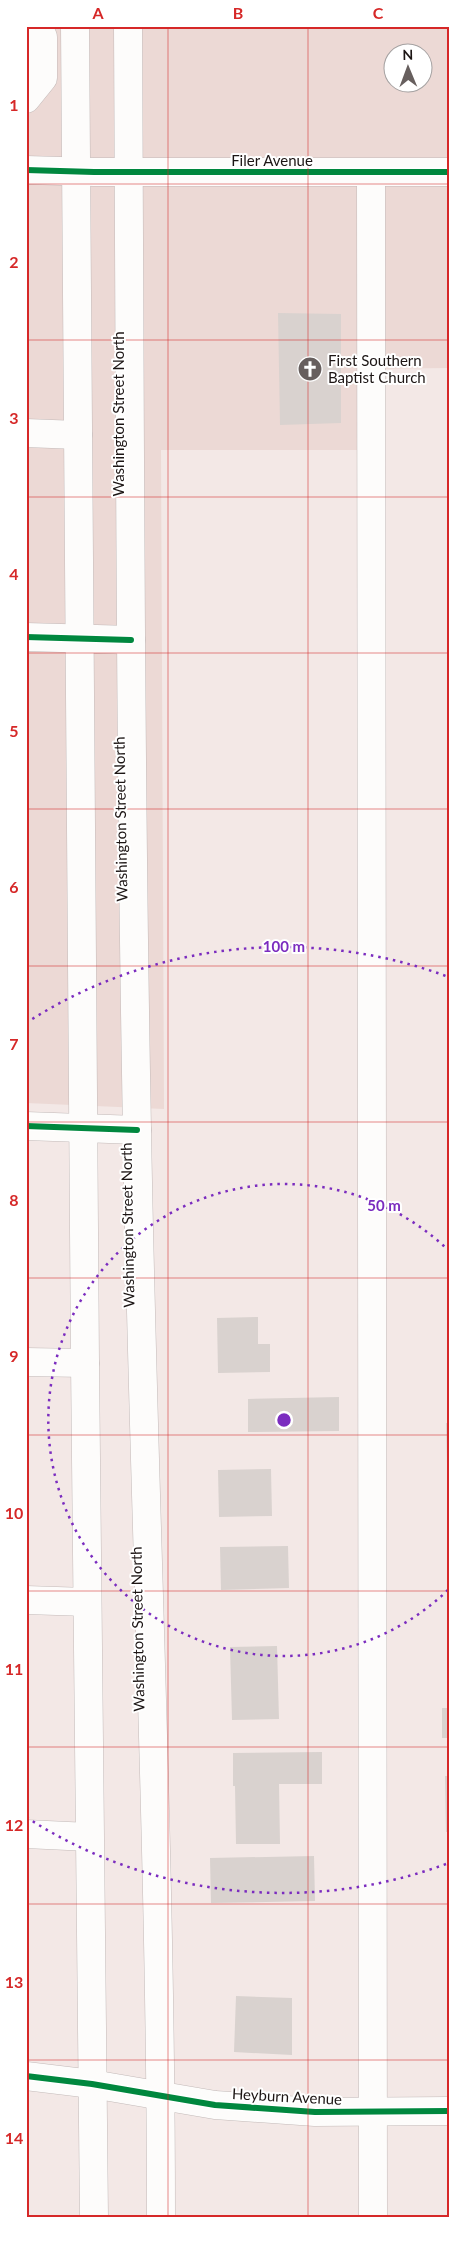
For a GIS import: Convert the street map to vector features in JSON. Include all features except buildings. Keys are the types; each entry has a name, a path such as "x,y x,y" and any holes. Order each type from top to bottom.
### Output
{"main road":[{"path":"26,99 43,78 43,37 38,26"},
{"path":"75,26 85,172 78,435 89,1837 94,2218"},
{"name":"Washington Street North","path":"128,26 131,640 137,1130 160,2096 161,2218"},
{"name":"Filer Avenue","path":"26,170 85,172 449,172"},
{"path":"371,173 373,2218"},
{"path":"26,433 78,435"},
{"path":"26,637 131,640"},
{"path":"26,1126 137,1130"},
{"path":"26,1362 85,1363"},
{"path":"26,1600 87,1602"},
{"path":"26,1834 89,1837"},
{"name":"Heyburn Avenue","path":"26,2076 92,2084 225,2106 315,2112 449,2111"}],"shaded area":[{"path":"26,26 449,26 449,368 359,369 358,450 161,450 164,1109 26,1103"}],"cycle path":[{"path":"26,170 94,172 449,172"},
{"path":"26,637 131,640"},
{"path":"26,1126 137,1130"},
{"path":"26,2076 92,2084 215,2105 315,2112 449,2111"}],"place":[{"name":"First Southern Baptist Church","path":"310,369"}]}
